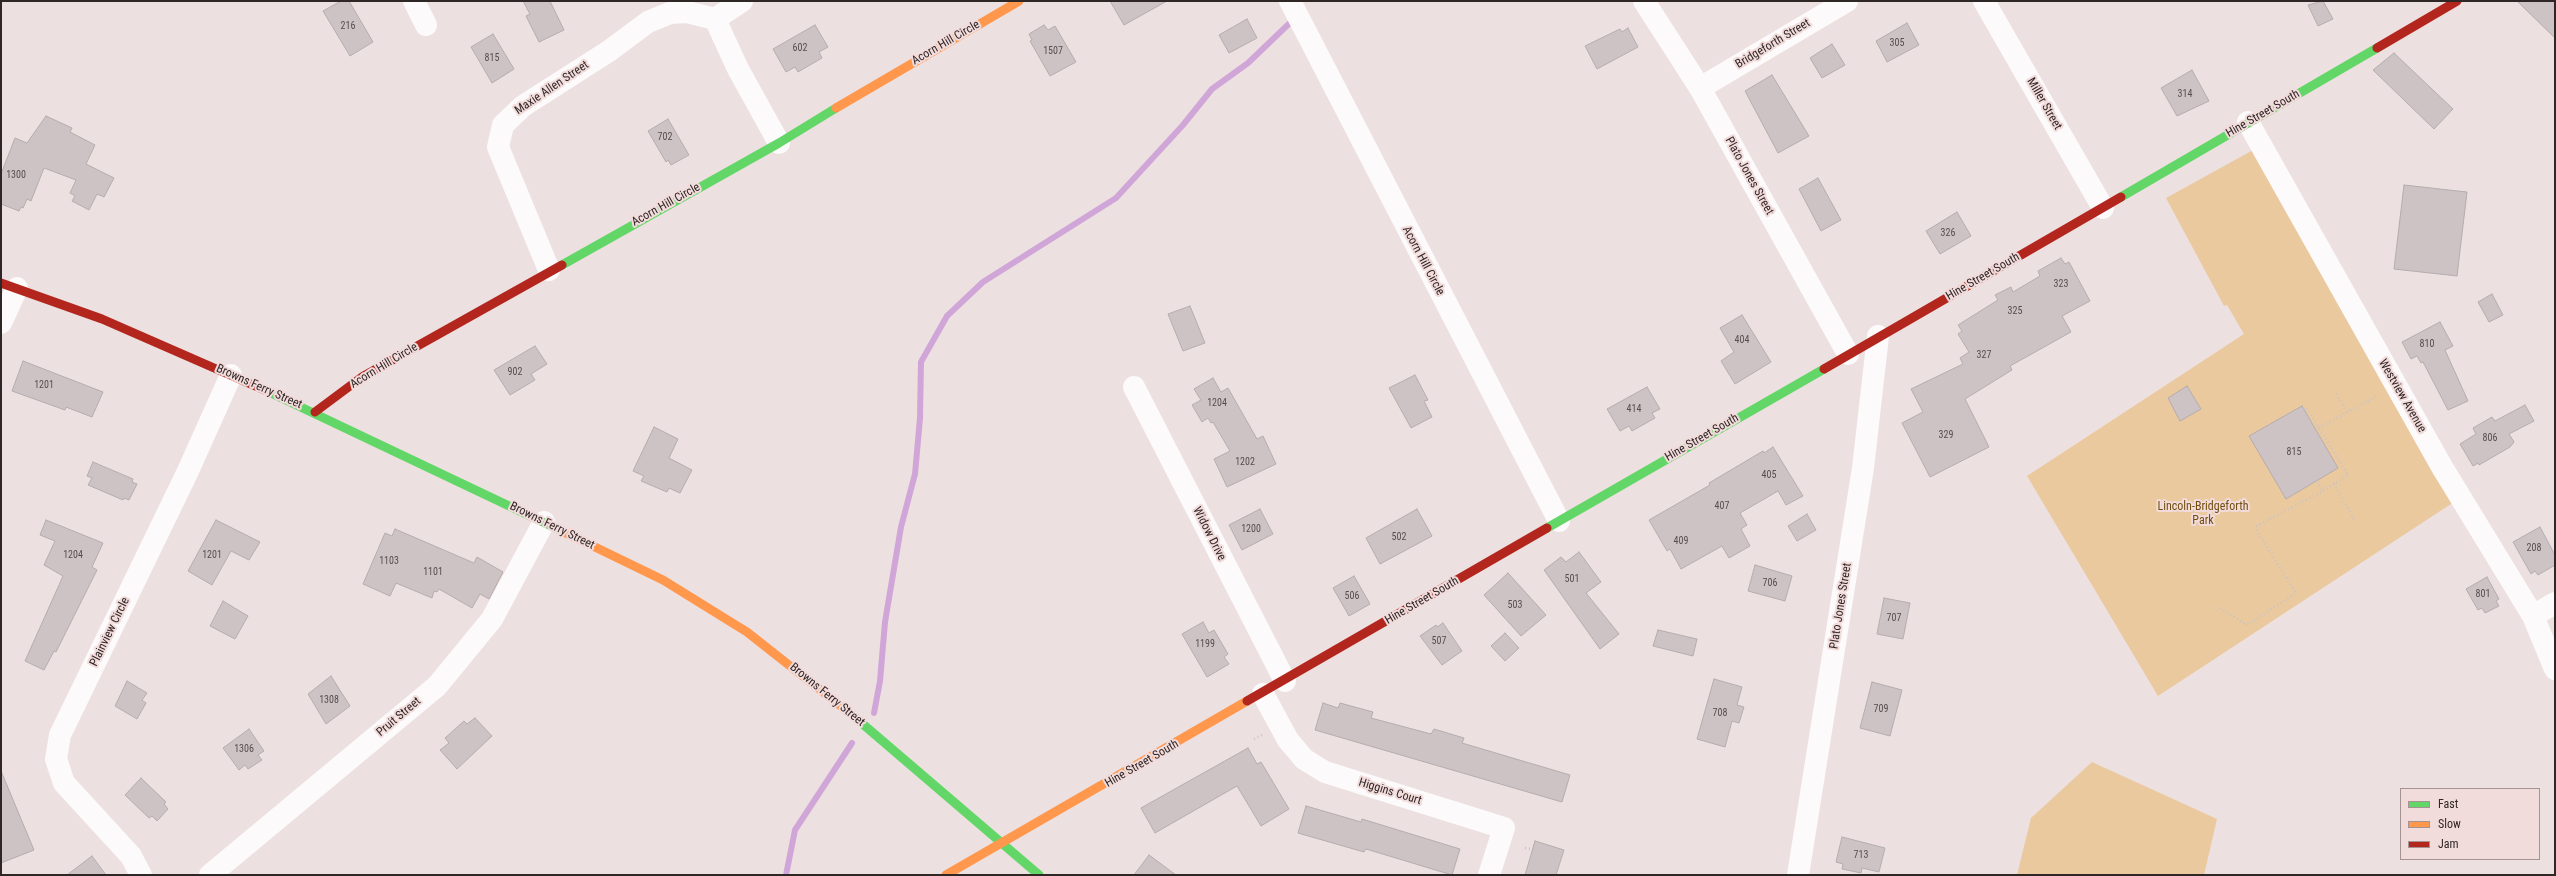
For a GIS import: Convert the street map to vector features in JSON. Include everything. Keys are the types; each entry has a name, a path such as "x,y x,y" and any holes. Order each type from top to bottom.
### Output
{"street":[{"path":"414,1 426,25"},
{"path":"742,1 716,19 738,69 779,142"},
{"name":"Acorn Hill Circle","path":"315,412 362,377 549,270 779,142 996,7 1019,1"},
{"name":"Acorn Hill Circle","path":"1290,1 1559,521"},
{"name":"Plato Jones Street","path":"1644,1 1700,88 1848,354"},
{"name":"Bridgeforth Street","path":"1700,88 1847,1"},
{"name":"Miller Street","path":"1984,1 2103,208"},
{"name":"Hine Street South","path":"946,875 1263,694 1878,336 2103,208 2457,1"},
{"name":"Maxie Allen Street","path":"549,270 498,147 503,125 523,106 609,51 648,22 670,13 687,12 716,19"},
{"name":"Westview Avenue","path":"2248,122 2396,385 2533,616 2555,669"},
{"path":"1,323 9,285"},
{"name":"Browns Ferry Street","path":"9,285 102,319 315,412 663,580 747,632 825,692 1004,843 1039,875"},
{"name":"Plato Jones Street","path":"1798,875 1863,468 1878,336"},
{"name":"Plainview Circle","path":"141,875 131,856 64,783 56,759 60,735 188,472 232,375"},
{"name":"Widow Drive","path":"1134,387 1285,681"},
{"name":"Pruit Street","path":"210,875 437,686 492,618 544,522"},
{"path":"2533,616 2555,603"},
{"name":"Higgins Court","path":"1263,694 1296,750 1304,759 1325,772 1504,828 1489,875"}],"path":[{"path":"2319,428 2396,385"},
{"path":"2336,394 2347,412"},
{"path":"2220,608 2247,625 2296,593 2257,531 2257,526 2323,491 2348,475 2306,407 2304,409"},
{"path":"2317,481 2323,491"},
{"path":"2334,484 2355,521"},
{"path":"1525,848 1530,849"}],"green space":[{"name":"Lincoln-Bridgeforth Park","path":"2255,149 2454,502 2158,696 2027,476 2244,334 2227,305 2224,306 2166,198"},
{"path":"2092,762 2217,819 2204,875 2017,875 2031,818"}],"building":[{"path":"341,1 349,1 373,42 350,56 323,11"},
{"path":"523,1 550,1 564,30 539,42 526,16 530,14"},
{"path":"1110,1 1167,1 1124,25"},
{"path":"2323,1 2333,19 2318,26 2308,5"},
{"path":"2517,1 2555,1 2555,38"},
{"path":"1247,19 1257,38 1229,53 1219,35"},
{"path":"1907,23 1919,45 1887,62 1876,41"},
{"path":"815,25 828,47 819,52 822,58 798,72 795,67 786,72 773,49"},
{"path":"1044,25 1048,30 1055,26 1076,62 1050,76 1030,41 1032,40 1029,34"},
{"path":"1628,28 1638,47 1597,69 1585,46 1620,29 1622,32"},
{"path":"493,34 514,69 492,83 471,47"},
{"path":"1832,44 1845,65 1822,78 1810,58"},
{"path":"2394,53 2453,109 2434,129 2373,70"},
{"path":"2192,70 2209,101 2177,116 2161,88"},
{"path":"1772,75 1809,136 1778,153 1745,91"},
{"path":"46,116 72,128 70,132 95,145 86,164 114,178 104,197 97,194 89,210 72,201 75,196 70,193 76,180 44,168 31,201 27,199 23,208 21,207 19,211 1,204 1,174 15,138 27,143"},
{"path":"668,119 689,155 671,165 668,160 666,162 648,131"},
{"path":"1818,178 1841,220 1821,231 1799,189"},
{"path":"2404,185 2467,192 2457,276 2394,269"},
{"path":"1957,212 1971,236 1940,254 1926,231"},
{"path":"2061,258 2065,264 2069,262 2090,301 2062,316 2071,332 2010,366 2012,370 1965,399 1989,447 1930,477 1902,423 1923,412 1911,389 1963,364 1960,358 1969,352 1958,334 1962,331 1958,325 1998,300 1995,295 2011,287 2013,292 2040,276 2038,271"},
{"path":"2492,294 2503,315 2489,322 2478,302"},
{"path":"1190,306 1205,343 1183,351 1168,314"},
{"path":"1742,315 1771,362 1735,384 1721,361 1734,352 1720,328"},
{"path":"2440,322 2453,346 2445,350 2468,401 2448,410 2423,362 2421,363 2417,356 2411,359 2402,342"},
{"path":"535,346 547,364 531,374 535,380 510,395 494,370"},
{"path":"23,361 103,392 92,417 66,407 65,410 12,391"},
{"path":"1415,375 1428,400 1424,401 1432,417 1411,428 1389,388"},
{"path":"1213,378 1221,392 1228,388 1257,439 1263,436 1276,464 1227,487 1214,459 1230,451 1213,422 1211,423 1208,418 1202,422 1192,405 1201,400 1194,389"},
{"path":"2187,386 2201,409 2180,421 2168,398"},
{"path":"1647,387 1660,409 1652,413 1655,418 1632,431 1629,426 1620,431 1607,409"},
{"path":"2525,405 2534,421 2509,434 2514,442 2510,447 2479,465 2478,463 2473,466 2460,444 2476,434 2473,428 2492,417 2495,421"},
{"path":"2302,406 2338,468 2286,499 2249,436"},
{"path":"654,427 678,439 669,458 692,470 680,493 669,488 667,492 641,481 644,476 633,471"},
{"path":"1773,447 1803,496 1786,505 1778,491 1740,513 1747,525 1741,529 1750,546 1729,558 1722,546 1681,569 1670,549 1667,551 1649,520 1710,485 1709,483 1763,451 1764,453"},
{"path":"93,462 133,479 132,482 137,484 129,500 124,498 123,500 88,485 92,478 87,476"},
{"path":"1260,509 1273,534 1242,550 1229,525"},
{"path":"1417,509 1432,536 1380,564 1366,538"},
{"path":"1807,514 1816,530 1797,541 1788,526"},
{"path":"46,520 103,543 92,567 97,570 56,652 54,651 44,670 25,661 63,576 44,565 55,541 40,535"},
{"path":"216,520 260,542 249,560 231,551 212,585 188,571"},
{"path":"2540,527 2555,555 2555,565 2538,575 2535,571 2531,574 2513,542"},
{"path":"395,529 474,563 477,557 503,572 489,599 480,594 472,608 439,589 437,592 434,591 432,598 396,583 390,596 363,584 385,533 392,536"},
{"path":"1579,552 1601,582 1586,593 1619,634 1600,649 1544,570 1561,557 1566,562"},
{"path":"1755,565 1792,576 1785,601 1748,591"},
{"path":"1508,573 1546,615 1521,636 1484,595"},
{"path":"1354,576 1370,604 1349,616 1333,588"},
{"path":"2487,577 2499,599 2496,601 2499,606 2485,613 2482,608 2478,610 2466,589"},
{"path":"1884,598 1910,603 1903,639 1877,634"},
{"path":"223,601 248,616 235,639 210,626"},
{"path":"1203,622 1209,633 1214,630 1228,654 1224,657 1229,664 1207,677 1182,634"},
{"path":"1443,623 1462,651 1442,665 1420,636 1436,625 1437,627"},
{"path":"1658,630 1697,639 1693,656 1653,646"},
{"path":"1505,633 1519,648 1505,661 1491,646"},
{"path":"331,676 350,706 326,724 308,694"},
{"path":"1714,679 1742,687 1737,705 1744,707 1739,723 1732,721 1725,747 1697,739"},
{"path":"127,681 147,693 142,700 146,703 137,719 115,706"},
{"path":"1872,682 1902,690 1890,736 1860,728"},
{"path":"1323,703 1338,708 1340,703 1373,712 1371,718 1431,734 1434,729 1464,738 1462,743 1570,775 1562,802 1315,730"},
{"path":"475,718 492,736 457,769 440,750 449,743 445,738 464,721 467,724"},
{"path":"249,729 264,751 258,755 262,760 248,769 245,765 239,770 223,748"},
{"path":"1248,748 1257,764 1261,762 1289,809 1261,826 1237,786 1155,833 1141,808"},
{"path":"1,771 34,850 1,863"},
{"path":"141,778 166,802 164,804 168,809 157,821 152,816 149,818 125,795"},
{"path":"1306,806 1361,822 1362,819 1460,849 1452,875 1366,849 1364,852 1298,833"},
{"path":"1842,837 1885,848 1879,872 1862,868 1861,873 1842,869 1843,864 1836,862"},
{"path":"1535,841 1564,850 1556,875 1525,875"},
{"path":"1149,855 1176,875 1134,875"},
{"path":"92,856 106,875 67,875"}],"waterway":[{"path":"874,713 880,681 885,622 901,527 915,474 920,418 921,362 947,316 983,282 1116,198 1183,125 1212,89 1248,63 1295,18"},
{"path":"786,875 795,830 852,743"}],"traffic: fast":[{"path":"2121,197 2377,48"},
{"path":"562,265 779,143 836,108"},
{"path":"1547,528 1824,369"},
{"path":"269,392 566,533"},
{"path":"851,714 1039,875"}],"traffic: slow":[{"path":"836,108 1019,1"},
{"path":"566,533 663,580 747,632 851,714"},
{"path":"946,875 1247,701"}],"traffic: jam":[{"path":"2377,48 2457,1"},
{"path":"1824,369 2121,197"},
{"path":"315,412 362,377 562,265"},
{"path":"1,283 102,319 269,392"},
{"path":"1247,701 1547,528"}]}
